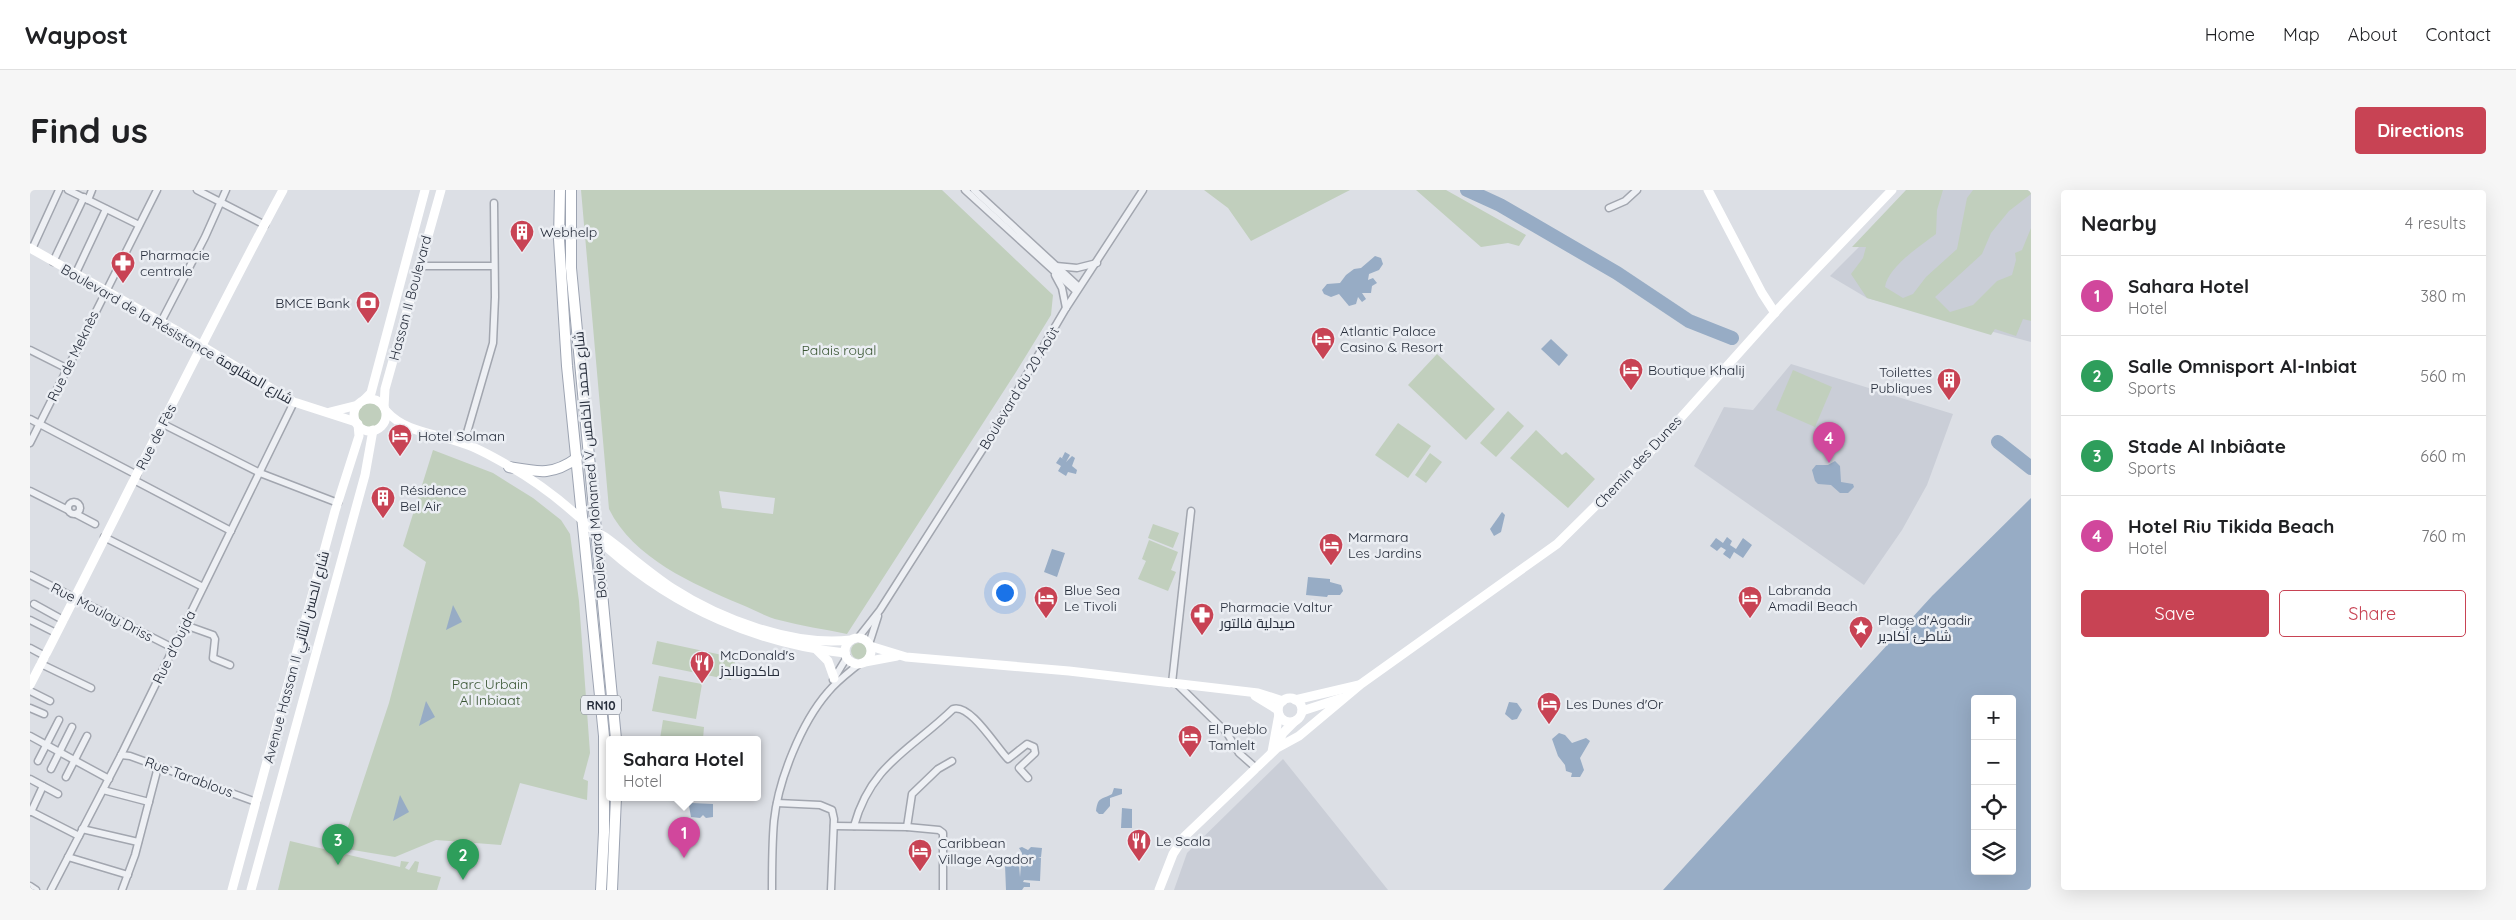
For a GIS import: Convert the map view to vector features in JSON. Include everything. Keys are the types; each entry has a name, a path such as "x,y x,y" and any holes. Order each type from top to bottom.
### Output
{"main road":[{"name":"Boulevard Mohamed V شارع محمد الخامس","path":"560,190 559,239 566,366 577,458 604,736 604,832 601,890"},
{"name":"Boulevard Mohamed V شارع محمد الخامس","path":"571,190 571,268 616,736"},
{"path":"509,467 543,472 556,470 577,458"},
{"path":"612,890 616,801"}],"street":[{"path":"31,249 59,190"},
{"path":"68,190 139,224"},
{"path":"53,262 92,190"},
{"name":"Rue de Meknès","path":"30,443 157,190"},
{"path":"197,190 265,225"},
{"path":"161,322 226,190"},
{"name":"Rue de Fès","path":"30,685 163,424 200,346 283,190"},
{"name":"Hassan II Boulevard","path":"361,403 371,393 425,190"},
{"name":"Hassan II Boulevard","path":"385,409 385,389 441,190"},
{"path":"965,190 1078,289"},
{"path":"974,190 1054,268 1062,288 1066,308"},
{"name":"Boulevard du 20 Août","path":"854,639 880,610 986,444 1066,308 1143,190"},
{"path":"1609,208 1625,201 1637,190"},
{"path":"1708,190 1762,293 1775,313"},
{"name":"Chemin des Dunes","path":"1274,750 1308,729 1362,684 1557,544 1651,450 1775,313 1892,190"},
{"path":"464,443 493,343 494,203"},
{"path":"75,275 106,209"},
{"name":"Boulevard de la Résistance شارع المقاومة","path":"31,249 161,322 294,402 357,423"},
{"path":"1054,268 1077,268 1097,263"},
{"path":"421,266 494,266"},
{"path":"30,350 66,368"},
{"path":"409,428 366,430 357,423 355,414 361,403 377,401 397,423 464,443 509,467 583,517 609,550 650,581 690,606 751,633 846,655 852,663 902,656"},
{"name":"Rue d'Oujda","path":"51,890 121,755 294,402"},
{"name":"Boulevard de la Résistance شارع المقاومة","path":"328,412 361,403"},
{"path":"375,430 385,420 385,409"},
{"path":"30,419 231,531"},
{"name":"Avenue Hassan II شارع الحسن الثاني","path":"232,890 338,503 359,436 357,423"},
{"path":"163,424 260,473 338,503"},
{"name":"Avenue Hassan II شارع الحسن الثاني","path":"251,890 365,475 375,430"},
{"path":"30,492 68,510 71,514 76,514 95,524"},
{"path":"68,510 70,503 77,502 80,508 76,514"},
{"path":"1174,684 1191,511"},
{"path":"596,532 672,588 722,615 757,628 798,638 835,642 854,639 902,656 1060,670 1250,694 1266,694 1283,701 1295,700 1362,684"},
{"path":"104,537 203,587"},
{"name":"Rue Moulay Driss","path":"30,575 173,648"},
{"path":"34,604 63,620"},
{"name":"Boulevard du 20 Août","path":"869,645 880,610"},
{"path":"30,620 56,633"},
{"path":"185,625 213,634 213,658 230,665"},
{"path":"772,890 774,821 786,771 803,732 828,693 846,655 846,647 854,639"},
{"path":"828,693 870,655 869,645"},
{"path":"30,648 43,660 91,688"},
{"path":"814,649 828,661 834,678"},
{"path":"1174,684 1204,708 1227,733 1238,753 1256,768"},
{"path":"30,691 50,701"},
{"path":"1250,694 1278,712 1285,721 1295,721"},
{"name":"Chemin des Dunes","path":"1302,711 1349,694"},
{"path":"1159,890 1171,859 1184,837 1274,750 1283,733 1300,717 1302,711 1295,700"},
{"path":"1274,750 1278,712 1283,701"},
{"path":"854,826 863,796 891,761 952,709 957,707 966,711 973,718 1008,759 1027,744 1034,746 1035,753 1019,768 1028,778"},
{"path":"30,708 44,714"},
{"path":"38,761 59,720"},
{"path":"52,769 72,727"},
{"path":"30,736 109,779"},
{"path":"66,777 87,736"},
{"name":"Rue Tarablous","path":"121,755 256,802"},
{"path":"907,827 912,794 938,769 952,761"},
{"path":"122,890 138,842 158,767"},
{"path":"30,780 58,794"},
{"path":"43,786 30,812 79,836"},
{"path":"103,790 149,802"},
{"path":"777,803 828,808 833,814 832,890"},
{"path":"834,826 907,827 939,830 943,834 943,890"},
{"path":"82,829 138,842"},
{"path":"68,857 128,875"},
{"path":"30,886 36,890"}],"shaded area":[{"path":"1916,190 2031,190 2031,342 1867,298 1830,276"},
{"path":"1791,364 1953,414 1927,485 1902,530 1864,585 1694,466 1724,407 1753,410"},
{"path":"1283,759 1388,890 1174,890 1187,853"}],"green space":[{"name":"Palais royal","path":"581,190 942,190 1053,295 1051,315 847,634 774,619 703,588 666,567 633,542 609,509","holes":["719,491 775,498 773,514 722,508"]},
{"path":"1204,190 1350,190 1251,241 1228,208"},
{"path":"1416,190 1446,190 1526,235 1519,246 1508,243 1481,247"},
{"path":"1906,190 1943,190 1937,210 1936,234 1898,265 1887,279 1885,287 1903,298 1913,294 1926,277 1957,249 1967,198 1973,190 2031,190 2031,194 2009,211 1991,233 1982,254 1935,297 1950,312 1973,305 1997,281 2012,275 2016,260 2015,253 2022,250 2031,228 2031,321 2023,319 2016,336 1995,329 1991,335 1867,298 1851,274 1863,258 1866,247 1852,247"},
{"path":"1437,354 1495,409 1466,440 1408,385"},
{"path":"1793,370 1832,387 1815,427 1776,410"},
{"path":"370,403 379,406 382,415 379,424 370,427 361,424 358,415 361,406"},
{"path":"1508,411 1524,426 1496,457 1480,443"},
{"path":"1398,423 1431,446 1408,478 1375,455"},
{"path":"1536,430 1562,455 1566,452 1595,479 1568,508 1510,458"},
{"name":"Parc Urbain Al Inbiaat","path":"433,450 493,473 533,498 561,520 570,534 579,601 590,753 583,779 588,781 587,800 520,783 501,845 436,840 395,857 341,848 389,703 426,562 403,546"},
{"path":"1430,453 1442,462 1426,483 1415,475"},
{"path":"1153,524 1179,533 1173,548 1148,538"},
{"path":"1149,540 1178,552 1171,570 1176,572 1168,591 1138,579 1146,561 1142,559"},
{"path":"657,641 736,658 731,680 652,664"},
{"path":"856,643 862,643 867,648 865,657 856,659 851,654 851,648"},
{"path":"659,676 702,684 696,719 652,711"},
{"path":"663,720 704,727 703,736 660,736"},
{"path":"290,841 400,867 401,861 409,862 405,868 409,870 415,861 419,862 417,872 441,877 437,890 278,890"}],"water":[{"path":"1375,256 1381,258 1383,264 1379,270 1369,274 1368,280 1373,278 1377,283 1372,286 1371,293 1362,293 1366,299 1362,302 1358,297 1356,304 1349,306 1339,294 1331,297 1324,294 1322,290 1327,284 1340,283 1346,275 1354,269 1361,268"},
{"path":"1551,339 1568,355 1559,366 1541,349"},
{"path":"1065,452 1070,455 1066,462 1072,456 1075,458 1072,466 1077,470 1076,474 1068,472 1066,476 1058,471 1061,466 1056,463 1060,457 1065,460 1062,458"},
{"path":"1835,461 1840,466 1841,482 1853,484 1854,487 1848,493 1840,493 1831,485 1818,484 1815,481 1812,470 1816,465 1828,465"},
{"path":"2031,498 2031,890 1663,890 1932,596"},
{"path":"1502,512 1505,515 1501,532 1494,536 1490,529"},
{"path":"1727,537 1732,541 1730,545 1736,549 1743,538 1752,545 1743,558 1734,552 1730,559 1723,554 1726,550 1721,547 1717,551 1710,546 1716,538 1723,543"},
{"path":"1052,549 1065,553 1057,577 1044,572"},
{"path":"1308,577 1330,579 1330,582 1341,585 1343,591 1340,595 1328,595 1327,597 1306,595"},
{"path":"453,605 462,622 446,630"},
{"path":"426,701 435,717 419,726"},
{"path":"1509,702 1517,703 1522,710 1517,719 1512,720 1505,714"},
{"path":"1559,733 1565,735 1572,743 1586,738 1590,741 1580,758 1584,770 1580,777 1571,777 1572,773 1566,771 1565,765 1558,756 1552,739"},
{"path":"1114,788 1122,789 1122,794 1110,798 1110,806 1103,814 1099,814 1096,811 1098,803 1101,799 1112,794"},
{"path":"400,795 409,812 393,821"},
{"path":"692,803 713,804 713,817 706,818 703,815 700,818 691,817 689,806"},
{"path":"1122,808 1132,809 1132,828 1121,828"},
{"path":"1022,847 1028,850 1031,847 1042,848 1041,857 1038,857 1041,858 1040,881 1024,880 1023,882 1030,883 1030,887 1024,887 1022,890 1006,890 1005,865 1019,865 1020,877 1022,853 1019,848"}],"waterway":[{"path":"1467,190 1500,205 1617,273 1689,321 1732,338"},
{"path":"1998,442 2031,468"}],"place":[{"name":"Webhelp","path":"522,253"},
{"name":"Pharmacie centrale","path":"123,284"},
{"name":"BMCE Bank","path":"368,324"},
{"name":"Atlantic Palace Casino & Resort","path":"1323,360"},
{"name":"Boutique Khalij","path":"1631,391"},
{"name":"Toilettes Publiques","path":"1949,401"},
{"name":"Hotel Solman","path":"400,457"},
{"name":"Hotel Riu Tikida Beach","path":"1829,463"},
{"name":"Résidence Bel Air","path":"383,519"},
{"name":"Marmara Les Jardins","path":"1331,566"},
{"name":"Blue Sea Le Tivoli","path":"1046,619"},
{"name":"Labranda Amadil Beach","path":"1750,619"},
{"name":"Pharmacie Valtur صيدلية فالتور","path":"1202,636"},
{"name":"Plage d'Agadir شاطئ أكادير","path":"1861,649"},
{"name":"McDonald's ماكدونالدز","path":"702,684"},
{"name":"Les Dunes d'Or","path":"1549,725"},
{"name":"El Pueblo Tamlelt","path":"1190,758"},
{"name":"Sahara Hotel","path":"684,858"},
{"name":"Le Scala","path":"1139,862"},
{"name":"Stade Al Inbiâate","path":"338,865"},
{"name":"Caribbean Village Agador","path":"920,872"},
{"name":"Salle Omnisport Al-Inbiat","path":"463,880"}]}
